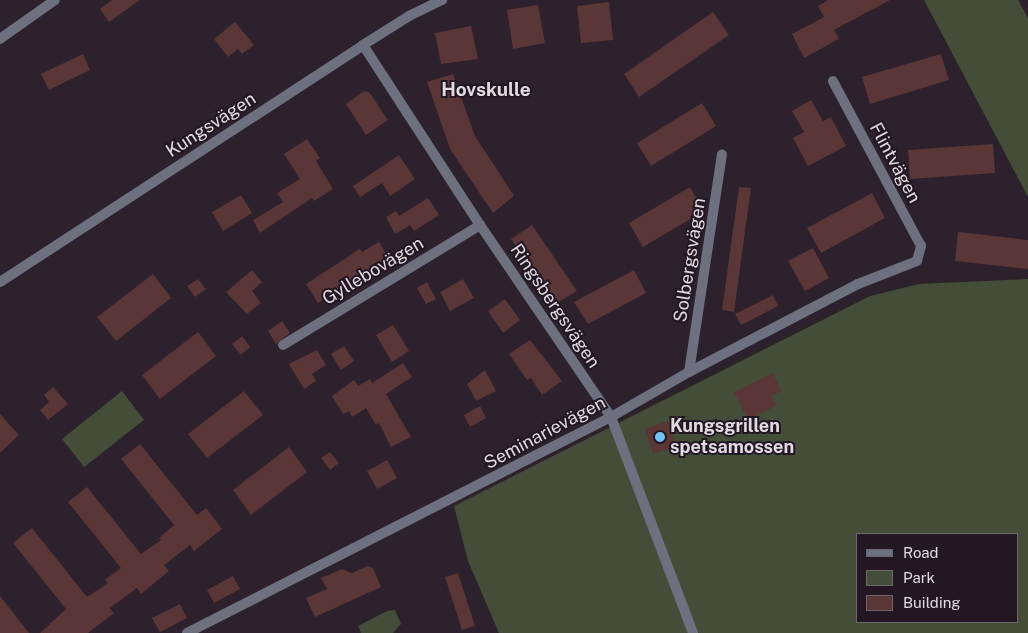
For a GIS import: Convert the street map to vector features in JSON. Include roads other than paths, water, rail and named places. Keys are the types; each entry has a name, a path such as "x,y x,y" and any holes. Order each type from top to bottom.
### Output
{"street":[{"path":"0,39 55,0"},
{"name":"Kungsvägen","path":"0,282 363,45 409,16 442,0"},
{"name":"Ringsbergsvägen","path":"363,45 480,225 611,417 693,633"},
{"name":"Flintvägen","path":"833,81 921,246 917,261"},
{"name":"Solbergsvägen","path":"689,372 722,154"},
{"name":"Gyllebovägen","path":"283,345 480,225"},
{"name":"Seminarievägen","path":"187,633 611,417 689,372 858,284 917,261"}],"place":[{"name":"Kungsgrillen spetsamossen","path":"660,437"}],"district":[{"name":"Hovskulle","path":"486,90"}]}
